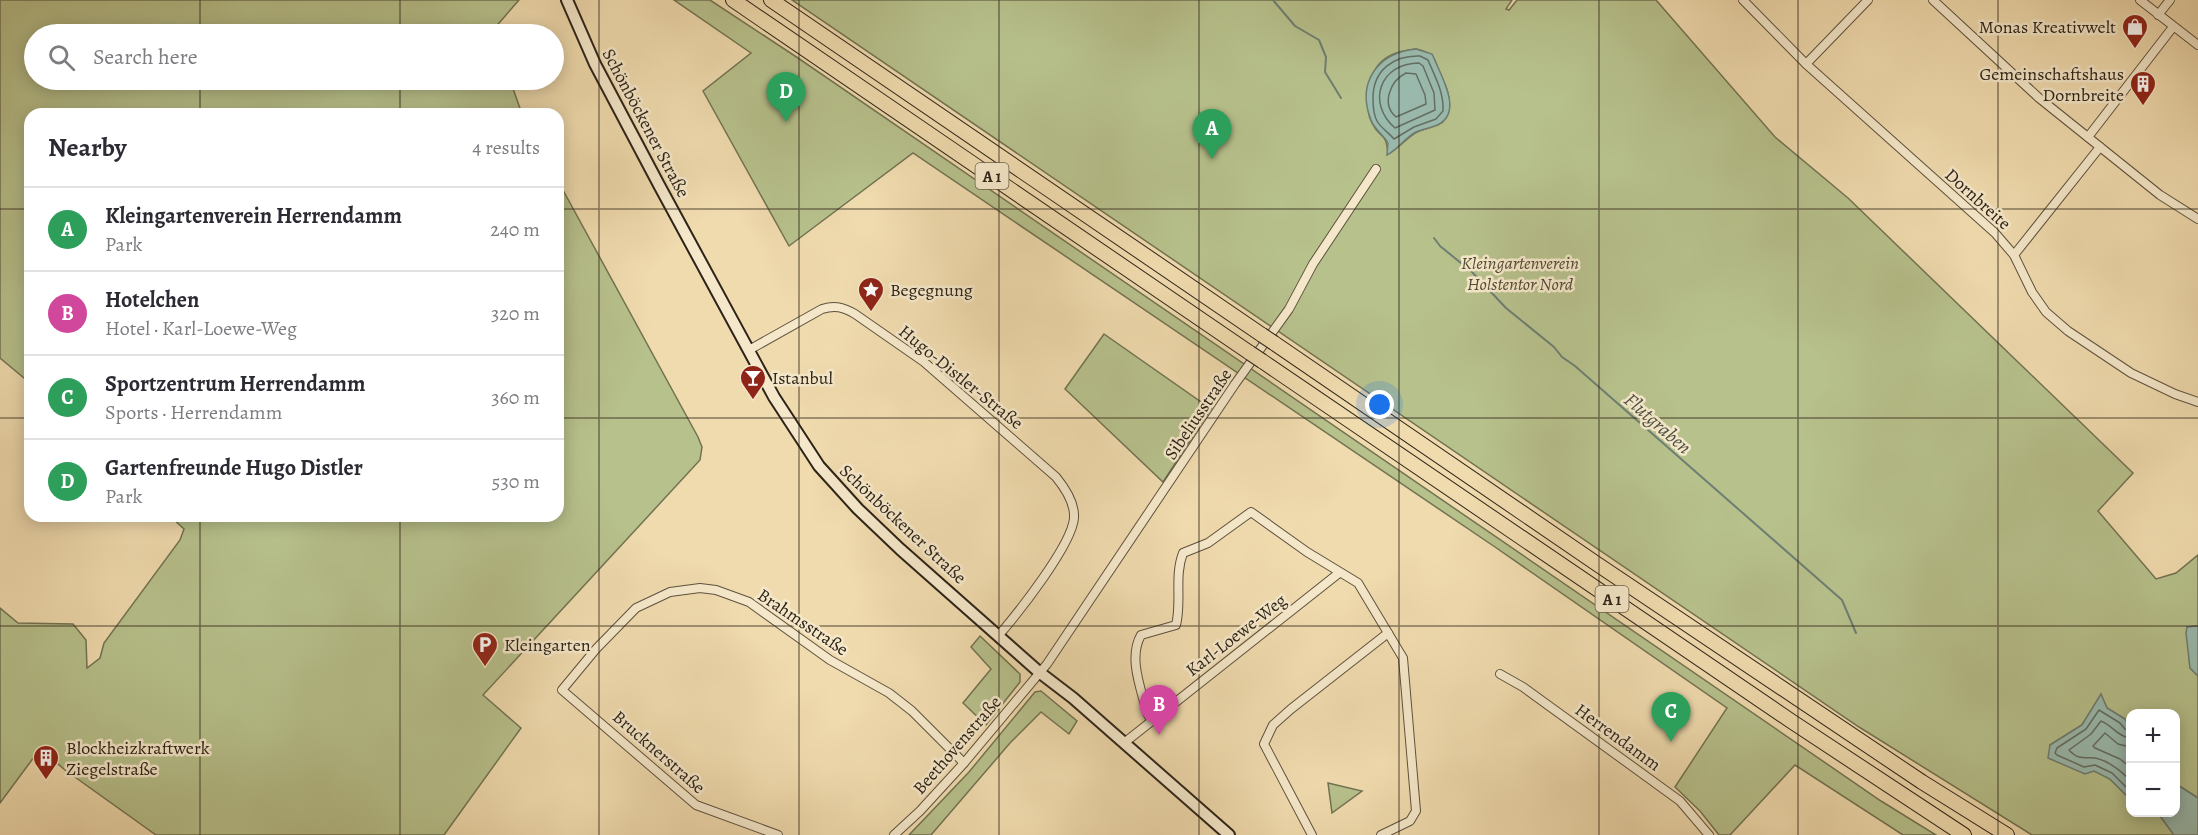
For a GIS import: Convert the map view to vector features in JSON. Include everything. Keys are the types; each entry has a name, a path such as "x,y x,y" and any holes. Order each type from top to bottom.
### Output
{"highway":[{"name":"A 1","path":"733,0 1791,721 1964,835"},
{"name":"A 1","path":"771,0 1853,736 2007,835"}],"main road":[{"name":"Schönböckener Straße","path":"567,0 595,64 748,350 789,423 821,468 858,509 893,542 1039,672 1229,835"}],"street":[{"name":"Dornbreite","path":"1743,0 1806,64 1995,233 2014,255 2032,292 2046,312 2068,331 2131,374 2198,402"},
{"path":"1806,64 1868,0"},
{"path":"1934,0 2039,98 2160,195 2198,219"},
{"path":"2139,0 2198,45"},
{"path":"2158,15 2170,0"},
{"path":"2088,136 2173,27"},
{"path":"2014,255 2100,147"},
{"name":"Sibeliusstraße","path":"1039,672 1047,664 1231,390 1289,309 1313,264 1376,169"},
{"name":"Hugo-Distler-Straße","path":"748,350 822,309 832,306 843,307 932,369 1065,487 1074,519 1069,534 1041,581 999,635"},
{"path":"1151,720 1147,713 1134,655 1136,644 1141,635 1176,625 1179,614 1180,562 1183,553 1208,543 1251,512 1278,533 1358,583 1403,658 1416,812 1410,821 1381,835"},
{"name":"Karl-Loewe-Weg","path":"1124,743 1339,573"},
{"name":"Brahmsstraße","path":"562,690 596,649 636,608 670,592 700,588 716,590 749,602 830,660 889,693 904,704 964,763"},
{"path":"1312,835 1264,744 1273,725 1388,633"},
{"name":"Beethovenstraße","path":"894,835 920,811 964,763 1039,672"},
{"name":"Herrendamm","path":"1500,674 1523,687 1680,801 1709,835"},
{"name":"Brucknerstraße","path":"562,690 696,805 778,835"}],"green space":[{"path":"0,0 519,0 498,24 24,24 24,90 514,90 520,108 24,108 24,378 0,358"},
{"path":"674,0 710,0 798,58 1881,801 1936,835 1903,835 1795,765 1730,835 1719,835 1700,811 1675,787 1727,708 1495,547 913,153 789,246 703,91 751,53"},
{"name":"Kleingartenverein Holstentor Nord","path":"792,0 1512,0 1506,9 1509,10 1517,0 1656,0 1775,137 1848,198 2133,473 2098,511 2156,579 2176,573 2198,555 2198,626 2187,627 2190,668 2198,676 2198,798 2180,787 2180,709 2126,709 2126,721 2107,708 2101,695 2082,725 2050,745 2110,779 2126,795 2126,817 2161,817 2174,835 2032,835 1859,727","holes":["1416,49 1425,51 1435,60 1446,87 1449,112 1440,124 1417,132 1388,154 1384,138 1375,128 1369,116 1368,95 1372,75 1382,62 1396,53"]},
{"path":"564,192 702,447 700,460 483,695 521,728 444,835 156,835 65,770 40,749 0,803 0,608 18,623 73,624 86,640 87,668 100,658 104,643 180,540 184,529 176,522 564,522"},
{"path":"1104,334 1211,409 1163,482 1065,389"},
{"path":"980,636 1020,674 1020,682 986,725 963,703 991,669 971,647"},
{"path":"1041,691 1077,721 1069,734 1041,712 1010,743 931,835 909,835 969,772 1035,692"},
{"path":"1328,783 1362,791 1332,813"}],"water":[{"path":"1416,49 1432,54 1447,91 1450,108 1442,122 1416,132 1387,155 1388,143 1372,123 1367,106 1366,93 1369,82 1381,63 1391,56"},
{"path":"2198,626 2198,676 2190,668 2186,633 2187,627"},
{"path":"2101,694 2107,708 2125,719 2126,795 2110,779 2094,771 2085,774 2048,758 2050,745 2082,725"},
{"path":"2180,787 2198,798 2198,835 2174,835 2161,817 2180,817"}],"waterway":[{"name":"Flutgraben","path":"1273,0 1295,26 1319,40 1326,57 1325,72 1341,98"},
{"name":"Flutgraben","path":"1434,238 1440,246 1472,272 1506,308 1554,347 1562,357 1842,600 1856,633"}],"place":[{"name":"Monas Kreativwelt","path":"2135,50"},
{"name":"Gemeinschaftshaus Dornbreite","path":"2143,107"},
{"name":"Gartenfreunde Hugo Distler","path":"786,122"},
{"name":"Kleingartenverein Herrendamm","path":"1212,159"},
{"name":"Begegnung","path":"871,313"},
{"name":"Istanbul","path":"753,401"},
{"name":"Kleingarten","path":"485,668"},
{"name":"Hotelchen","path":"1159,735"},
{"name":"Sportzentrum Herrendamm","path":"1671,742"},
{"name":"Blockheizkraftwerk Ziegelstraße","path":"46,781"}]}
